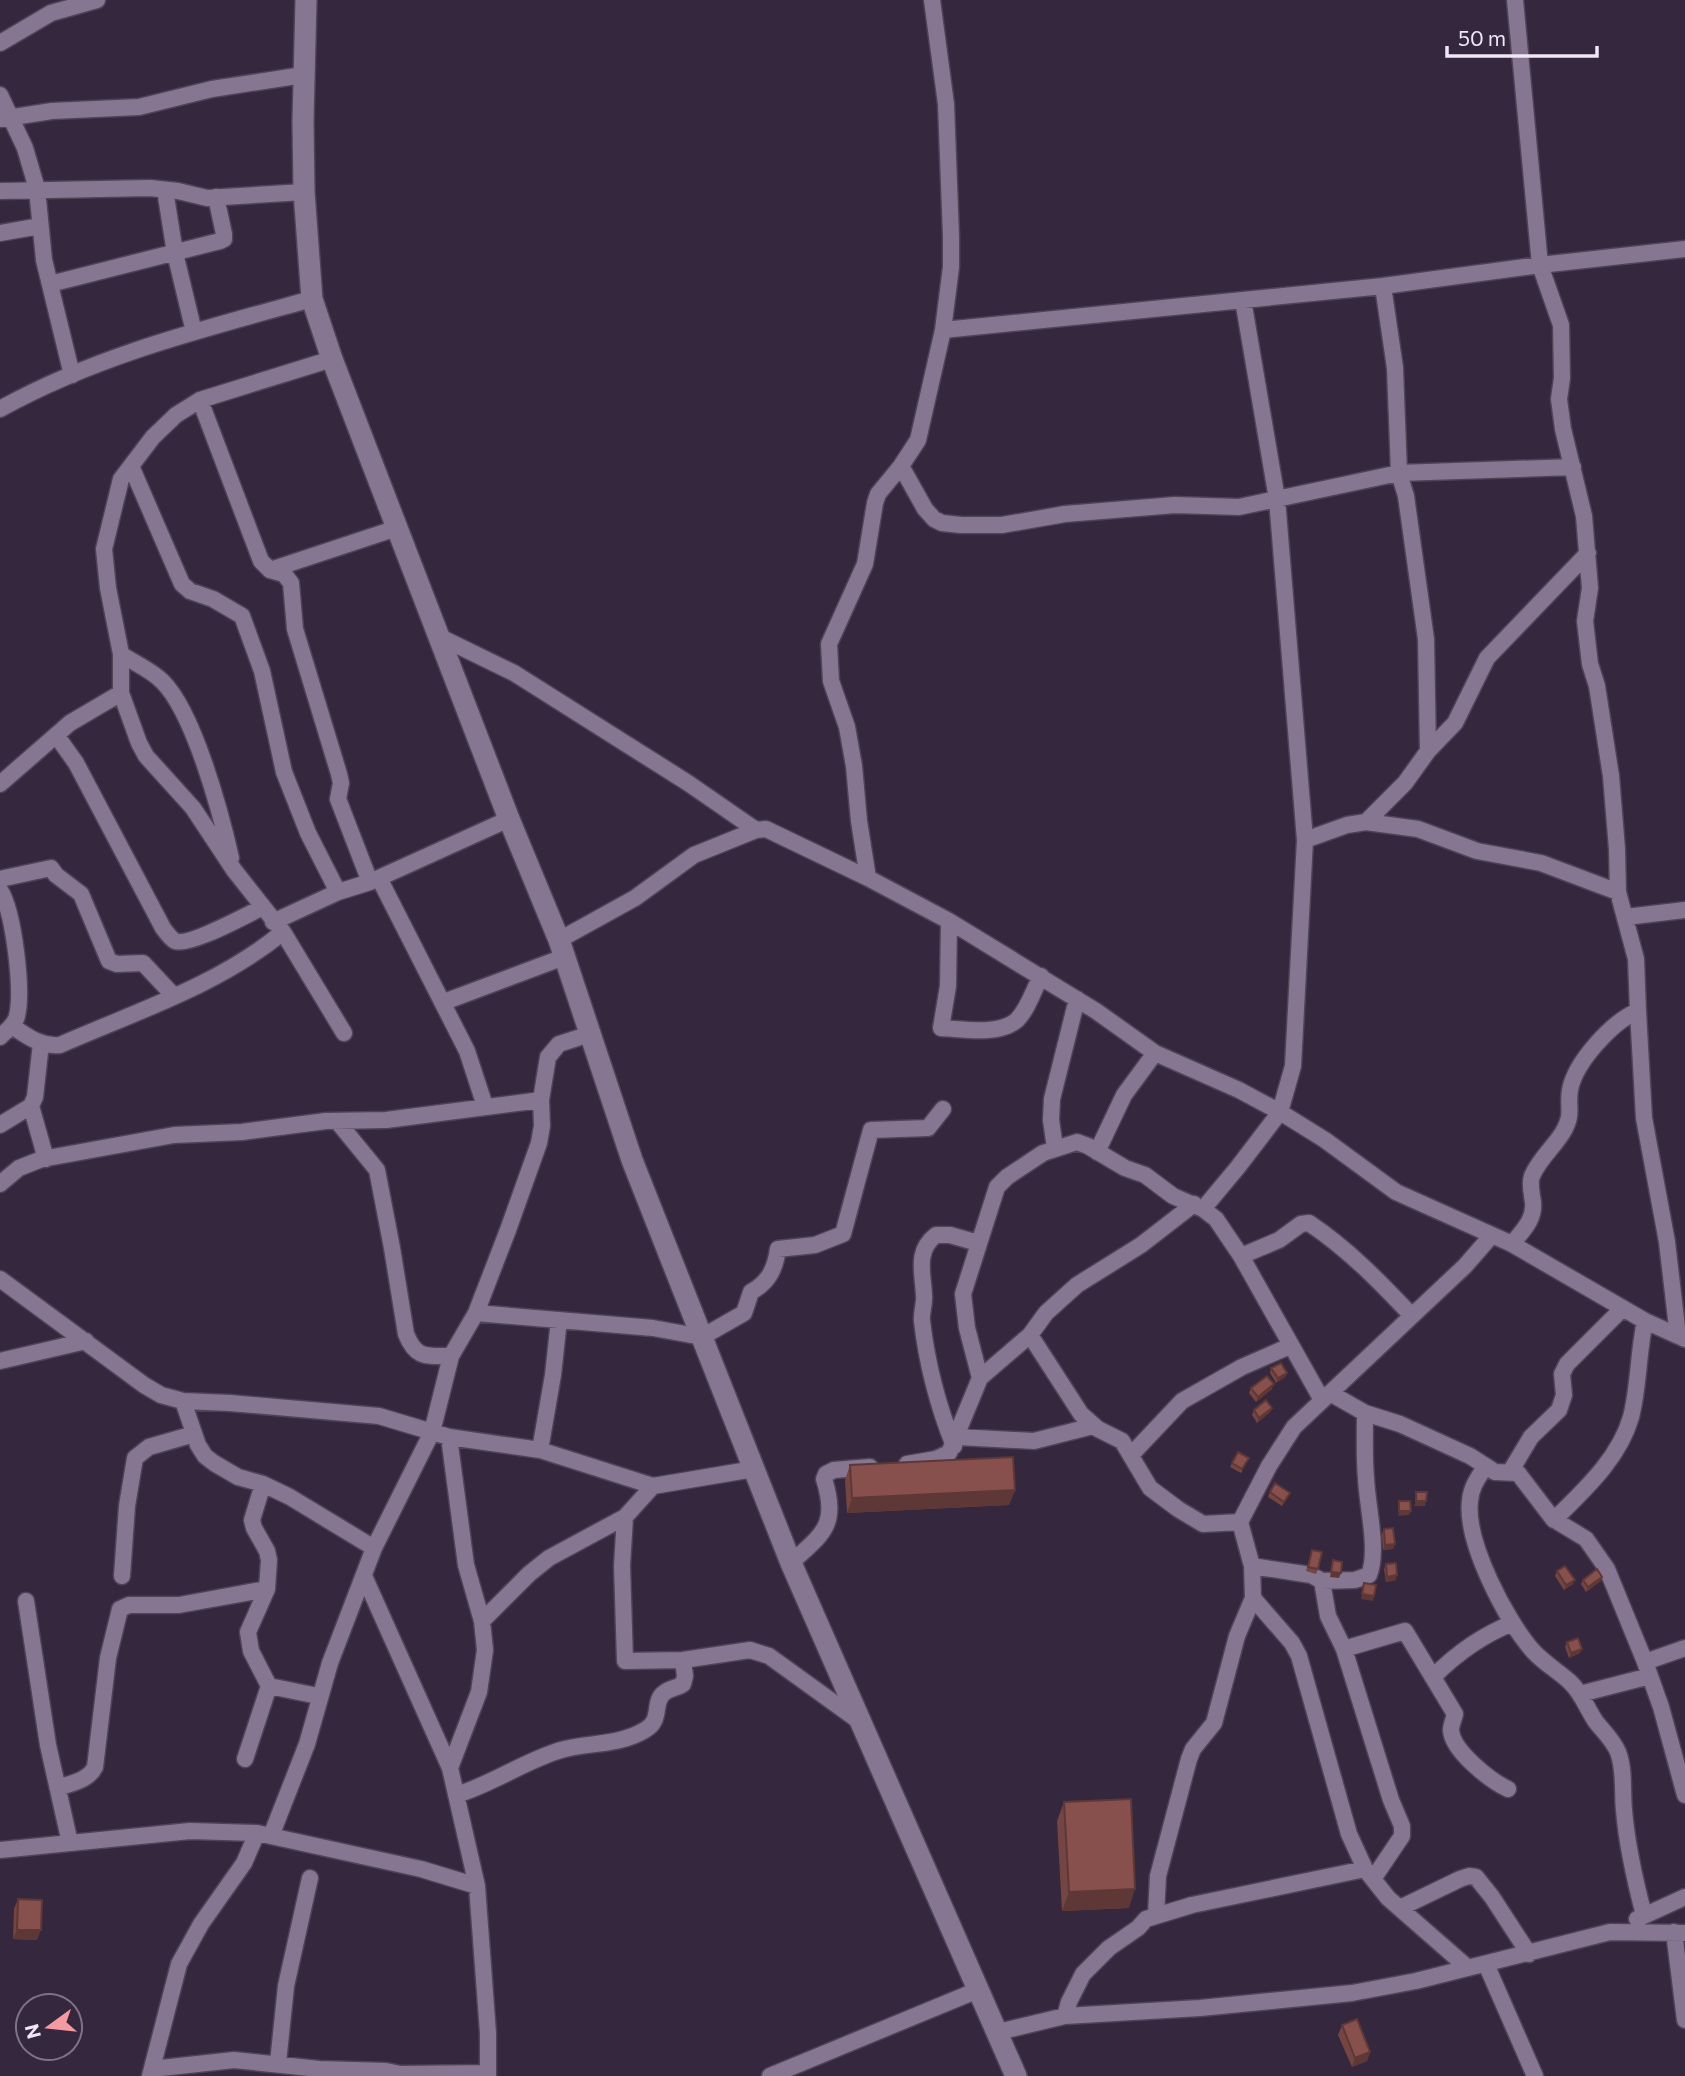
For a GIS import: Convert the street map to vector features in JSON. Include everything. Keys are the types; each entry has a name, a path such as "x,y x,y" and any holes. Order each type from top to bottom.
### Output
{"street":[{"path":"0,43 51,13 97,0"},
{"path":"306,0 303,75 304,192 312,299 332,359 561,948 632,1160 791,1563 1016,2076"},
{"path":"868,878 847,727 831,681 829,644 864,564 874,503 918,440 943,330 951,236 946,104 932,0"},
{"path":"1516,0 1540,265 1560,325 1562,378 1559,399 1563,429 1584,516 1590,587 1586,621 1590,664 1597,686 1611,776 1618,892 1636,959 1644,1118 1682,1338"},
{"path":"5,118 52,111 139,107 212,89 303,75"},
{"path":"0,95 5,118 25,148 37,189 50,284 72,374"},
{"path":"0,191 164,190 207,198 304,192"},
{"path":"164,190 175,253 194,332"},
{"path":"50,284 223,239 216,197"},
{"path":"0,233 40,226"},
{"path":"943,330 1383,286 1540,265 1685,250"},
{"path":"1383,286 1395,368 1399,473 1406,496 1426,639 1428,751"},
{"path":"0,409 72,374 194,332 312,299"},
{"path":"791,1563 822,1533 828,1522 830,1511 824,1479 826,1474 852,1467 888,1466 936,1459 949,1453 956,1442 980,1378 1030,1335 1046,1314 1077,1285 1198,1206 1238,1167 1280,1112 1293,1066 1305,840 1277,499 1243,300"},
{"path":"332,359 200,400 169,422 153,437 121,479 104,549 108,588 121,654 121,693 142,750 193,808 233,870 278,928 344,1033"},
{"path":"200,400 261,561 270,570 284,574 291,583 295,629 341,783 338,799 374,880 444,1002 467,1051 485,1106"},
{"path":"131,466 182,584 190,591 213,599 242,616 262,671 284,772 308,833 338,892"},
{"path":"901,466 925,509 934,519 942,523 961,525 1002,525 1065,514 1175,505 1238,507 1399,473 1573,467"},
{"path":"270,570 397,528"},
{"path":"1366,822 1405,783 1428,751 1455,723 1487,658 1588,553"},
{"path":"438,636 514,673 757,830"},
{"path":"121,654 161,680 180,709 203,762 224,829 233,870"},
{"path":"0,784 70,723 121,693"},
{"path":"56,735 76,763 163,929 171,938 179,942 194,939 263,907"},
{"path":"0,890 14,931 9,980 17,1016 6,1032 50,1046 60,1045 174,996 237,964 278,928 338,892 374,880 509,819"},
{"path":"1305,840 1347,825 1366,822 1418,829 1477,851 1541,863 1618,892"},
{"path":"444,1002 561,948 694,855 757,830 766,829 949,921 1077,999 1155,1053 1228,1085 1280,1112 1325,1140 1396,1192 1512,1244 1645,1321 1682,1338"},
{"path":"0,879 51,868 81,894 108,961 117,964 143,963 174,996"},
{"path":"1626,918 1685,909"},
{"path":"949,921 948,986 941,1028 996,1028 1008,1025 1023,1012 1041,976"},
{"path":"1055,1148 1051,1120 1052,1098 1077,999"},
{"path":"1512,1244 1533,1213 1532,1175 1563,1132 1571,1114 1570,1091 1580,1067 1620,1020 1638,1011"},
{"path":"364,1576 450,1768 477,1886 488,2033 488,2075 420,2075 319,2069 234,2060 151,2073 179,1964 201,1924 264,1835 307,1744 318,1696 374,1548 432,1432 451,1356 476,1313 539,1143 542,1126 541,1100 548,1057 559,1044 590,1034"},
{"path":"0,1125 31,1106 35,1097 41,1043"},
{"path":"1097,1152 1124,1096 1155,1053"},
{"path":"0,1184 27,1164 174,1135 242,1132 337,1121 387,1121 541,1100"},
{"path":"31,1106 46,1159"},
{"path":"476,1313 653,1328 702,1337 744,1313 751,1292 763,1285 775,1268 778,1249 815,1245 843,1234 871,1130 928,1128 943,1109"},
{"path":"337,1121 377,1170 410,1345 415,1352 427,1356 451,1356"},
{"path":"980,1378 967,1328 963,1298 978,1243 995,1192 1002,1181 1042,1153 1077,1142 1125,1168 1145,1175 1173,1196 1198,1206 1216,1219 1241,1256 1290,1346 1326,1396 1421,1433 1470,1456 1495,1472 1516,1472 1554,1520 1586,1539 1596,1550 1648,1669 1685,1795"},
{"path":"1241,1256 1279,1240 1301,1224 1309,1223 1376,1278 1412,1316"},
{"path":"956,1442 944,1422 930,1371 921,1318 924,1295 920,1263 928,1242 936,1235 950,1235 978,1243"},
{"path":"1156,1915 1158,1876 1189,1759 1193,1749 1214,1723 1237,1636 1253,1598 1252,1566 1240,1522 1269,1466 1294,1427 1465,1266 1492,1235"},
{"path":"0,1279 144,1385 161,1395 183,1401 230,1402 379,1416 449,1437 540,1450 653,1486 754,1469"},
{"path":"1510,1472 1531,1437 1559,1410 1564,1395 1562,1374 1566,1364 1623,1308"},
{"path":"540,1450 559,1320"},
{"path":"1554,1520 1601,1471 1623,1440 1631,1417 1645,1321"},
{"path":"1030,1335 1081,1414 1093,1426 1122,1441 1150,1488 1203,1524 1240,1522"},
{"path":"0,1361 86,1341"},
{"path":"1131,1455 1182,1401 1242,1367 1290,1346"},
{"path":"183,1401 194,1434 205,1456 214,1464 238,1477 263,1484 290,1497 374,1548"},
{"path":"1252,1566 1311,1576 1322,1581 1355,1580 1368,1575 1372,1550 1366,1478 1365,1413"},
{"path":"956,1442 1034,1441 1093,1426"},
{"path":"122,1576 127,1506 135,1458 149,1447 194,1434"},
{"path":"449,1437 466,1565 482,1621 485,1650 479,1692 450,1768"},
{"path":"1485,1467 1472,1491 1471,1525 1484,1567 1513,1623 1539,1658 1567,1679 1580,1694 1596,1721 1616,1746 1621,1760 1624,1810 1644,1915"},
{"path":"245,1759 269,1686 251,1651 248,1632 267,1590 268,1550 252,1520 263,1484"},
{"path":"482,1621 528,1574 549,1558 625,1517 653,1486"},
{"path":"625,1517 622,1566 625,1661 683,1660 750,1650 769,1656 859,1721"},
{"path":"1065,2015 1083,1974 1109,1948 1138,1928 1146,1919 1276,1886 1369,1874 1402,1836 1403,1829 1391,1800 1344,1649 1328,1616 1322,1581"},
{"path":"58,1788 85,1778 95,1767 108,1658 120,1609 129,1605 179,1605 267,1590"},
{"path":"1253,1598 1292,1643 1299,1656 1349,1835 1369,1874 1400,1908 1468,1968"},
{"path":"26,1601 48,1745 70,1843"},
{"path":"1433,1677 1489,1633 1513,1623"},
{"path":"1344,1649 1405,1632 1455,1714 1451,1729 1455,1740 1480,1772 1508,1790"},
{"path":"1580,1694 1648,1669 1685,1648"},
{"path":"456,1795 485,1784 525,1763 564,1749 614,1742 648,1729 656,1719 663,1693 683,1684 683,1660"},
{"path":"269,1686 318,1696"},
{"path":"0,1850 190,1831 264,1835 421,1869 477,1886"},
{"path":"1400,1908 1460,1879 1476,1877 1529,1954"},
{"path":"278,2063 286,1986 310,1878"},
{"path":"998,2032 1065,2015 1277,2002 1352,1993 1529,1954 1610,1932 1685,1897"},
{"path":"1610,1932 1680,1933 1685,2020"},
{"path":"1486,1964 1535,2076"},
{"path":"770,2076 978,1990"}],"building":[{"path":"1281,1363 1287,1373 1278,1378 1271,1368"},
{"path":"1267,1376 1274,1384 1258,1397 1251,1388"},
{"path":"1266,1400 1272,1408 1259,1418 1254,1410"},
{"path":"1238,1452 1249,1458 1242,1469 1232,1463"},
{"path":"1013,1457 1015,1490 852,1498 850,1465"},
{"path":"1275,1483 1290,1493 1284,1502 1270,1492"},
{"path":"1416,1492 1427,1492 1426,1501 1416,1501"},
{"path":"1399,1501 1410,1501 1411,1511 1399,1511"},
{"path":"1393,1528 1395,1544 1385,1545 1384,1529"},
{"path":"1312,1550 1322,1552 1318,1569 1308,1567"},
{"path":"1333,1560 1342,1562 1341,1573 1331,1572"},
{"path":"1396,1563 1397,1575 1387,1577 1386,1564"},
{"path":"1565,1566 1575,1580 1566,1585 1557,1571"},
{"path":"1597,1569 1602,1577 1588,1587 1583,1580"},
{"path":"1364,1583 1376,1585 1374,1596 1362,1594"},
{"path":"1578,1638 1582,1649 1571,1653 1567,1642"},
{"path":"1131,1799 1135,1889 1069,1892 1064,1802"},
{"path":"18,1899 42,1900 41,1930 17,1930"},
{"path":"1357,2019 1370,2052 1355,2058 1342,2025"}]}
